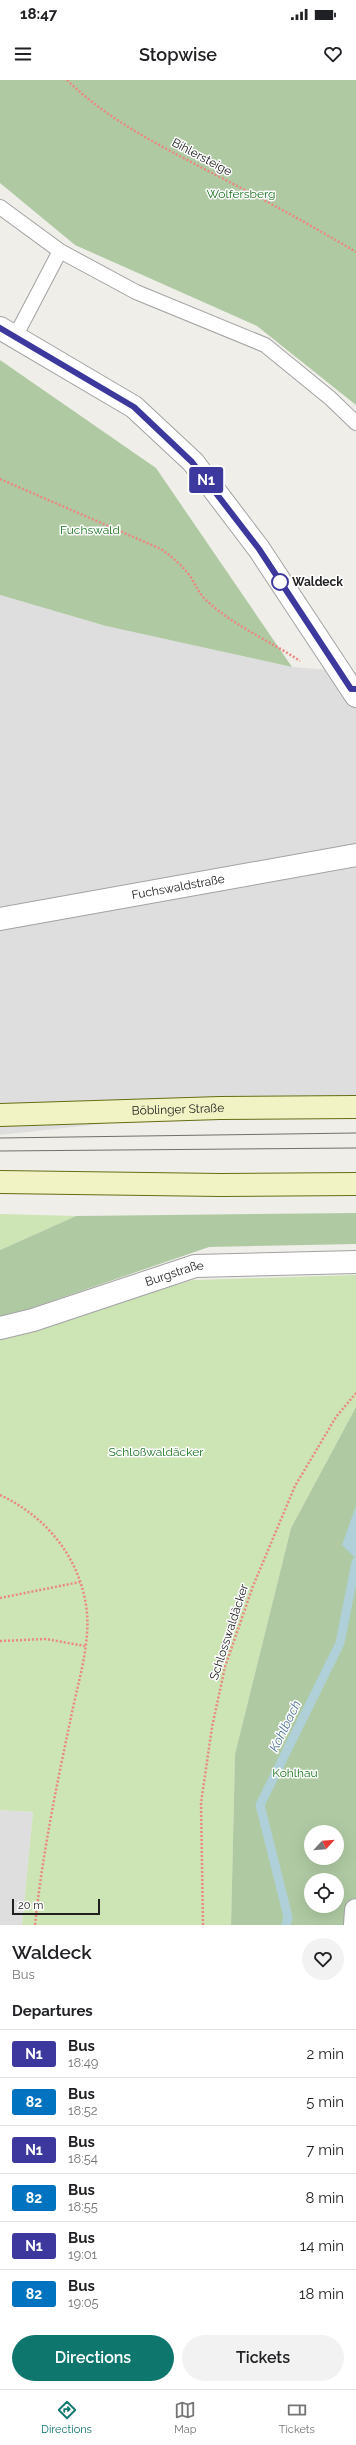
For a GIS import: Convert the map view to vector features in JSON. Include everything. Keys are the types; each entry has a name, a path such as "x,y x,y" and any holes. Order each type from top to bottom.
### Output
{"main road":[{"name":"Böblinger Straße","path":"0,1115 220,1108 356,1106"},
{"path":"0,1182 221,1186 356,1184"}],"street":[{"path":"8,332 134,407 192,462 259,549 354,691"},
{"name":"Fuchswaldstraße","path":"0,919 356,855"},
{"name":"Burgstraße","path":"0,1328 32,1320 195,1266 356,1262"},
{"path":"355,1925 356,1910"}],"lane":[{"path":"0,207 60,251 136,292 265,345 330,398 356,423"},
{"path":"8,332 60,251"}],"path":[{"name":"Bihlersteige","path":"67,80 86,99 136,133 298,218 356,252"},
{"path":"0,479 161,549 181,565 191,577 198,592 207,602 236,622 304,664"},
{"name":"Schlosswaldäcker","path":"203,1925 201,1803 212,1728 225,1667 253,1586 295,1486 336,1417 356,1393"},
{"path":"0,1495 32,1514 51,1531 66,1550 80,1582 86,1605 85,1646 58,1778 35,1925"},
{"path":"0,1598 80,1582"},
{"path":"0,1641 46,1639 85,1646"}],"shaded area":[{"path":"0,595 106,626 292,667 356,672 356,1096 0,1135"},
{"path":"0,1810 33,1812 22,1925 0,1925"}],"green space":[{"name":"Wolfersberg","path":"0,80 356,80 356,405 257,326 75,245 0,183"},
{"name":"Fuchswald","path":"0,360 156,468 292,667 106,626 0,595"},
{"path":"356,1213 356,1244 209,1247 0,1319 0,1250 76,1216"},
{"path":"0,1214 76,1216 0,1250"},
{"name":"Schloßwaldäcker","path":"356,1275 356,1407 291,1528 235,1754 231,1925 22,1925 33,1812 0,1810 0,1334 193,1280"},
{"name":"Kohlhau","path":"356,1407 356,1925 231,1925 235,1754 291,1528"}],"water":[{"path":"356,1506 356,1559 342,1545"}],"waterway":[{"name":"Kohlbach","path":"286,1925 288,1917 260,1805 340,1643 356,1562"}],"tram line":[{"path":"0,1138 356,1133"},
{"path":"0,1151 356,1148"}],"bus line":[{"name":"N1","path":"0,328 134,407 192,462 259,549 290,599 351,689 356,689"}],"place":[{"name":"Waldeck","path":"280,582"}]}
